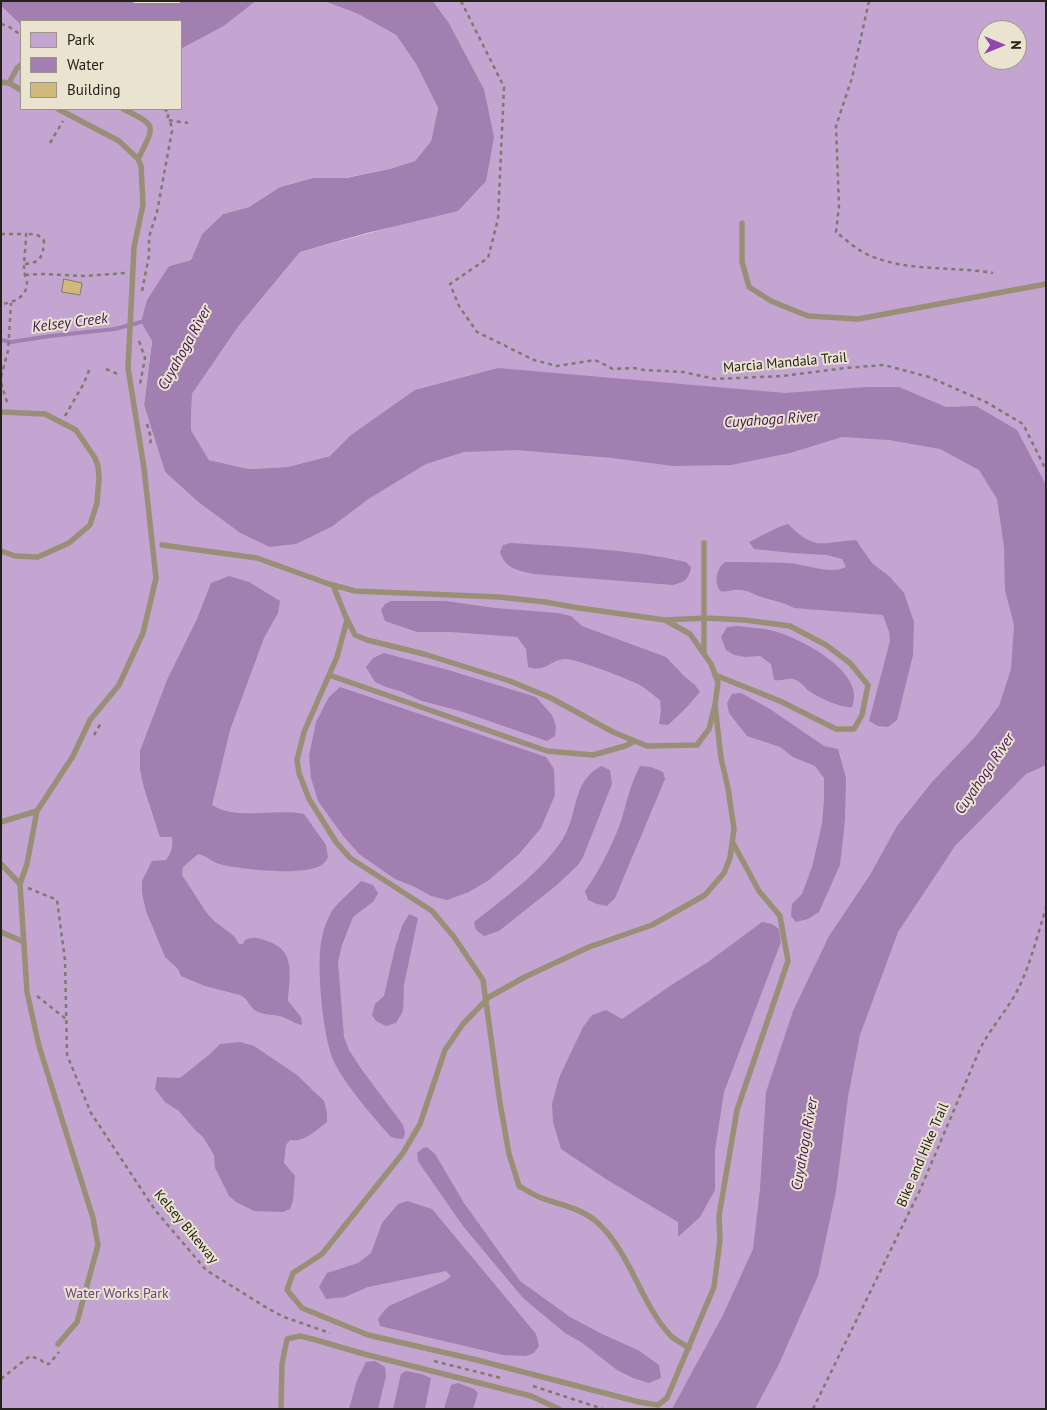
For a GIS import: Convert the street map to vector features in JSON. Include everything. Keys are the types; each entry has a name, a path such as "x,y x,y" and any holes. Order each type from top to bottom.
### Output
{"lane":[{"path":"9,83 20,66"},
{"path":"1,82 9,83 20,89"},
{"path":"60,110 119,141 138,159 141,166 144,205 134,247 129,330 129,376 144,468 156,578 144,633 118,685 90,720 73,756 37,811 27,864 20,884 27,986 40,1046 93,1218 98,1246 77,1322 61,1346"},
{"path":"125,110 147,121 151,127 149,137 138,159"},
{"path":"742,223 742,262 749,287 771,301 808,316 858,319 1046,284"},
{"path":"1,412 46,414 76,430 95,458 98,466 97,503 90,525 69,543 38,556 15,556 1,551"},
{"path":"704,543 704,652"},
{"path":"162,545 257,558 355,592 443,594 545,602 666,620 704,618 745,620 790,626 826,645 850,663 868,685 862,715 854,729 836,729 780,701 715,675"},
{"path":"333,585 347,620 356,635 367,640 424,654 510,681 551,698 613,732 647,746 697,745 709,729 718,682 704,652 690,634 666,620"},
{"path":"347,620 337,656 304,732 297,760 299,773 310,799 336,842 350,858 432,911 454,937 483,980 500,1103 509,1154 519,1186 540,1197 581,1212 597,1222 612,1238 655,1316 672,1336 689,1348"},
{"path":"329,675 547,751 593,754 625,746 635,741"},
{"path":"715,705 721,758 734,829 730,858 724,873 705,895 652,924 589,948 525,977 486,1000 463,1024 444,1050 420,1124 403,1153 322,1254 293,1273 287,1290 302,1308 368,1335 477,1360 657,1407 667,1398 714,1288 720,1240 718,1216 737,1110 788,961 780,916 759,890 733,843"},
{"path":"1,822 37,811"},
{"path":"1,864 20,884"},
{"path":"1,932 24,942"},
{"path":"281,1409 282,1364 287,1339 300,1336 531,1396 560,1409"}],"path":[{"name":"Marcia Mandala Trail","path":"461,1 504,87 498,219 488,258 450,284 459,306 477,332 534,360 557,366 594,360 613,369 634,368 683,372 715,379 783,376 884,365 930,377 986,402 1023,424 1046,470"},
{"path":"869,1 852,78 836,126 839,206 836,232 870,256 906,266 969,269 993,273"},
{"path":"1,24 8,26 20,34"},
{"path":"142,293 149,256 149,236 157,212 172,131 170,120 167,120 170,112 166,110"},
{"path":"50,143 67,113"},
{"path":"170,120 188,124"},
{"path":"1,234 37,234 41,236 44,241 43,250 38,262 35,264 24,264"},
{"path":"1,304 19,299 24,292 27,283 24,264 26,234"},
{"path":"25,275 84,276 131,273"},
{"path":"1,377 8,351 10,303"},
{"path":"137,335 145,358 140,384"},
{"path":"61,422 84,383 90,368"},
{"path":"106,369 116,375 129,376"},
{"path":"1,383 10,411"},
{"path":"146,420 151,438 150,447"},
{"path":"93,738 102,722"},
{"name":"Kelsey Bikeway","path":"20,884 57,900 65,960 67,1055 91,1113 162,1218 206,1270 284,1317 332,1334"},
{"name":"Bike and Hike Trail","path":"813,1409 916,1198 979,1051 986,1037 1018,990 1046,908"},
{"path":"27,986 66,1020"},
{"path":"1,1379 30,1356 49,1364 61,1346"},
{"path":"431,1360 504,1378"},
{"path":"531,1386 603,1409"}],"green space":[{"name":"Water Works Park","path":"256,1 324,1 358,14 396,35 416,64 438,108 431,141 415,161 389,169 345,178 313,178 280,187 249,207 223,214 202,234 191,260 169,266 141,322 152,340 144,405 165,472 198,502 240,533 269,547 333,526 370,498 330,456 287,467 249,469 209,460 191,430 192,394 238,327 300,252 406,223 484,89 449,23 433,1 1046,1 1046,1409 1,1409 1,6 20,24 20,110 182,110 182,48 224,26"}],"water":[{"path":"1,1 179,3 182,1 256,1 224,26 182,48 182,20 20,20 20,24 1,6"},
{"name":"Cuyahoga River","path":"324,1 433,1 449,23 484,89 494,137 486,181 458,211 367,233 300,252 238,327 192,394 191,430 209,460 249,469 287,467 330,456 351,435 415,390 498,368 785,393 866,387 899,387 946,407 976,406 1017,430 1046,485 1046,765 1026,774 955,846 898,932 860,1035 848,1097 836,1191 818,1276 779,1364 755,1409 672,1409 723,1315 753,1249 760,1189 766,1092 793,1011 829,936 870,875 897,826 932,782 974,738 999,706 1011,669 1014,625 1005,590 1004,547 997,499 979,470 940,449 889,440 842,437 790,453 731,465 673,466 612,458 516,450 464,452 426,464 370,498 333,526 296,544 269,547 240,533 198,502 165,472 144,405 152,341 141,322 147,300 169,266 191,260 202,234 223,214 249,207 280,187 313,178 346,178 389,169 415,161 431,141 438,108 416,64 396,35 358,14"},
{"path":"788,524 806,539 813,542 827,543 856,540 872,563 890,577 904,593 914,622 913,655 897,720 888,727 878,726 869,721 890,641 883,615 794,608 745,591 720,591 717,575 725,562 788,563 833,570 846,567 842,559 827,555 754,549 749,542"},
{"path":"511,543 642,554 686,562 691,567 686,579 681,583 673,585 533,574 513,568 502,558 500,552 503,545"},
{"path":"229,576 249,582 280,601 278,613 264,638 230,730 212,805 222,810 233,812 304,814 326,845 328,857 324,863 316,868 273,871 219,864 198,854 183,867 182,875 206,912 214,921 234,936 239,944 243,944 245,940 256,938 277,945 283,951 287,958 290,974 288,1001 301,1017 302,1025 283,1017 256,1011 240,995 205,986 181,976 178,969 165,957 146,911 142,893 142,881 152,861 166,860 171,852 172,837 160,837 144,788 140,770 140,751 167,680 197,619 211,583"},
{"path":"391,601 446,601 571,616 582,626 666,657 700,692 668,725 659,724 660,700 638,684 601,669 565,659 539,668 528,667 526,649 517,637 451,632 417,632 385,621 381,610 385,604"},
{"path":"739,626 770,630 782,634 812,648 827,658 850,681 854,694 852,707 843,706 824,699 809,691 800,682 795,680 774,680 771,664 760,656 745,657 734,655 726,650 721,637 727,627"},
{"path":"384,653 536,697 552,715 556,726 555,736 547,741 460,711 422,701 375,682 366,667 373,658"},
{"path":"340,687 546,757 554,769 555,795 541,828 519,854 489,880 469,892 447,900 431,896 395,879 359,854 318,801 311,778 309,756 316,722 329,697"},
{"path":"741,693 770,709 824,746 838,749 846,778 845,820 840,865 819,912 808,919 796,922 791,916 792,904 802,894 812,867 822,824 824,778 815,766 793,757 780,747 747,736 729,713 727,703 732,694"},
{"path":"601,766 610,770 612,784 583,857 578,865 558,884 499,931 484,936 476,930 474,922 525,881 560,844 571,822 581,787 592,772"},
{"path":"640,766 651,767 663,772 665,779 615,898 607,906 597,904 588,900 585,891 601,865 615,836"},
{"path":"361,881 373,885 378,893 374,901 353,917 342,945 338,962 344,1037 349,1050 362,1070 403,1125 405,1133 403,1139 390,1136 347,1083 331,1054 324,1025 320,976 322,935 332,911"},
{"path":"409,914 418,918 404,985 403,1011 396,1023 386,1026 376,1021 372,1015 375,1004 384,996 395,948 402,926"},
{"path":"762,922 772,924 779,929 781,942 724,1092 715,1150 715,1190 700,1217 678,1237 678,1222 609,1181 561,1149 553,1122 552,1104 559,1078 583,1027 592,1015 606,1010 622,1019 708,962"},
{"path":"240,1042 254,1046 297,1075 324,1101 327,1122 305,1138 290,1140 286,1145 284,1163 295,1176 293,1201 290,1209 283,1212 254,1211 236,1202 229,1196 215,1168 214,1155 203,1137 179,1111 165,1102 155,1089 157,1077 180,1078 220,1044"},
{"path":"427,1147 435,1154 464,1203 520,1281 570,1317 638,1350 659,1365 661,1378 649,1383 617,1370 581,1342 565,1333 523,1298 463,1226 418,1161 417,1153"},
{"path":"407,1201 432,1209 536,1334 539,1346 534,1353 526,1356 503,1355 380,1326 378,1319 389,1306 445,1281 451,1276 446,1271 368,1287 345,1297 326,1299 319,1287 327,1273 358,1263 371,1253 382,1223 398,1204"},
{"path":"375,1361 385,1367 386,1376 378,1409 349,1409 357,1380 366,1362"},
{"path":"406,1371 431,1378 425,1409 393,1409 401,1374"},
{"path":"458,1383 474,1389 478,1393 473,1409 444,1409 451,1385"}],"building":[{"path":"64,279 82,283 80,295 62,292"}],"waterway":[{"name":"Kelsey Creek","path":"1,340 11,342 115,329 141,322"}]}
